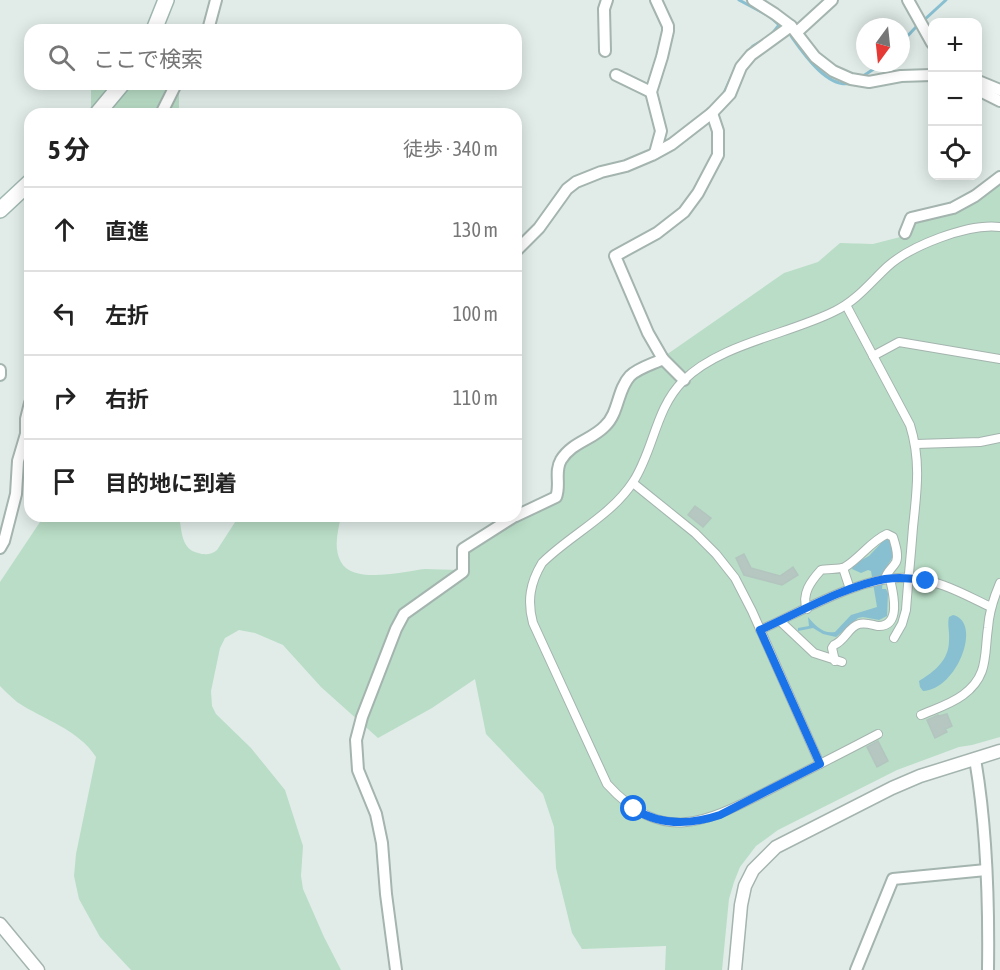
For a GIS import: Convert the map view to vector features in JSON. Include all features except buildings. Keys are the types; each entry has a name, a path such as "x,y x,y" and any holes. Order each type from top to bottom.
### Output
{"main road":[{"path":"156,24 166,0"},
{"path":"102,108 117,90"},
{"path":"0,210 24,188"}],"street":[{"path":"210,24 216,0"},
{"path":"605,51 604,9 608,0"},
{"path":"655,153 661,130 651,92 668,31 668,26 656,0"},
{"path":"753,0 776,14 794,29 815,57 833,71 857,80 928,75"},
{"path":"522,245 539,228 567,189 576,182 601,172 626,166 672,144 712,113 730,94 741,67 751,54 794,29 832,0"},
{"path":"908,0 928,34"},
{"path":"616,75 651,92"},
{"path":"982,83 1000,90"},
{"path":"164,108 173,90"},
{"path":"982,92 1000,101"},
{"path":"684,380 663,359 648,333 615,256 657,233 684,212 698,193 718,155 718,131 712,113"},
{"path":"905,234 911,218 953,208 975,196 1000,177"},
{"path":"878,734 720,815 688,823 673,823 647,815 626,804 607,784 533,623 529,608 530,591 535,574 542,563 619,500 633,483 645,460 662,412 671,394 684,380 712,360 827,315 846,305 887,267 916,247 969,229 984,226 1000,227"},
{"path":"846,305 910,425 916,444 918,463 906,610 894,639"},
{"path":"873,356 899,342 1000,359"},
{"path":"522,513 556,497 559,491 557,474 560,463 567,453 607,425 631,375 663,359"},
{"path":"0,370 0,375"},
{"path":"916,444 980,442 1000,438"},
{"path":"0,548 4,541 16,494 18,461 24,444"},
{"path":"633,483 696,533 735,578 820,764"},
{"path":"396,970 382,843 376,814 358,770 356,740 362,717 396,628 404,614 463,572 463,549 506,522"},
{"path":"780,621 814,653 838,661 832,648 856,626 861,623 883,626 893,619 895,610 886,574 896,563 893,537 887,534 879,538 864,554 843,568 827,568 818,573 804,597 807,609"},
{"path":"843,568 850,590"},
{"path":"760,630 850,590 887,579 909,578 941,584 991,607"},
{"path":"921,715 964,695 979,679 987,654 987,630 991,607 1000,583"},
{"path":"735,970 745,886 753,870 764,857 789,839 892,788 920,776 1000,751"},
{"path":"975,759 980,783 989,897 988,970"},
{"path":"856,970 893,879 986,870"},
{"path":"0,924 38,970"}],"green space":[{"path":"91,90 179,90 179,108 91,108"},
{"path":"1000,185 1000,737 959,747 897,770 778,830 756,846 740,867 734,882 729,899 722,970 665,970 666,946 582,949 572,933 556,868 554,827 543,794 486,734 475,679 432,708 378,738 321,687 283,645 255,633 239,630 225,638 220,648 211,691 212,706 216,714 251,748 285,790 303,846 301,876 303,889 341,970 131,970 100,937 79,899 74,876 76,854 96,757 80,739 17,702 0,686 0,582 40,522 180,522 188,548 206,554 217,550 235,522 340,522 337,551 341,562 347,569 356,573 380,575 425,569 458,570 457,548 498,522 522,522 522,509 554,494 554,472 607,421 620,387 784,273 818,262 840,243 873,244 908,235 913,223 971,203"}],"water":[{"path":"886,538 891,541 894,555 884,571 882,589 886,589 888,593 887,616 879,620 858,618 836,637 823,634 813,628 798,631 798,628 809,626 808,617 823,630 835,632 851,615 877,607 871,571 861,573 852,569 854,564 869,556"},
{"path":"953,615 962,620 966,630 966,642 962,655 946,680 935,688 923,691 919,681 935,669 946,654 949,638 948,620"}],"waterway":[{"path":"739,0 769,16 779,25 771,35"},
{"path":"923,21 946,0"},
{"path":"910,33 916,27"},
{"path":"791,36 809,60 825,76 843,84 852,83"},
{"path":"741,60 753,46 760,42"},
{"path":"724,93 737,65"},
{"path":"860,78 869,72"}],"route":[{"path":"634,809 673,823 703,820 720,815 820,764 760,630 870,582 909,578 926,581"}]}
